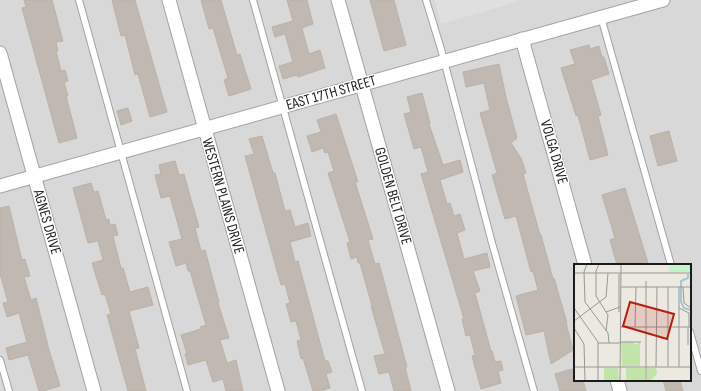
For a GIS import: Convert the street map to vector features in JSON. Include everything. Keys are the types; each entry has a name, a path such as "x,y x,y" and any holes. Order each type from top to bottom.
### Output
{"street":[{"name":"WESTERN PLAINS DRIVE","path":"169,0 278,391"},
{"name":"GOLDEN BELT DRIVE","path":"338,0 448,391"},
{"name":"EAST 17TH STREET","path":"0,186 663,0"},
{"name":"VOLGA DRIVE","path":"522,39 585,264"},
{"name":"AGNES DRIVE","path":"0,53 94,391"},
{"path":"617,381 620,391"}],"lane":[{"path":"79,0 188,391"},
{"path":"252,0 362,391"},
{"path":"426,0 534,391"},
{"path":"602,17 671,264"},
{"path":"691,336 701,371"},
{"path":"0,360 9,391"}],"shaded area":[{"path":"0,0 701,0 701,391 0,391"},
{"path":"435,0 516,0 517,2 441,24"}],"building":[{"path":"24,0 52,0 63,41 56,42 58,51 56,51 61,71 65,70 68,81 64,82 68,96 66,96 77,138 59,143 22,8 26,7"},
{"path":"112,0 135,0 167,112 150,117 138,74 135,75 125,35 121,36"},
{"path":"201,0 221,0 237,55 240,54 251,89 229,96 224,80 228,78 213,28 209,29"},
{"path":"287,0 307,0 313,24 302,28 309,54 320,50 325,68 298,77 297,75 283,79 279,66 293,62 285,34 275,37 272,27 293,21"},
{"path":"370,0 394,0 406,45 384,51"},
{"path":"589,45 590,49 599,46 609,74 591,80 601,115 598,116 608,155 590,160 578,115 576,116 561,68 575,64 570,50"},
{"path":"499,64 517,138 511,143 521,158 526,173 523,174 567,323 573,350 551,364 544,331 526,335 516,296 538,290 533,271 531,272 516,216 505,219 492,175 497,173 480,113 490,110 484,83 466,87 463,72"},
{"path":"422,93 429,124 443,165 460,160 463,172 440,180 447,204 450,203 454,216 460,214 465,230 457,233 464,259 487,253 490,267 473,271 480,291 475,293 495,362 501,361 503,370 498,371 501,383 481,389 472,356 475,355 470,335 466,336 462,319 464,319 421,174 428,172 421,147 414,149 404,114 411,112 407,97"},
{"path":"128,108 132,121 121,125 117,111"},
{"path":"336,114 358,182 355,182 373,239 368,240 375,264 379,263 407,367 405,367 411,391 394,391 389,372 379,374 374,356 385,354 360,263 358,263 357,257 351,259 347,243 350,242 328,173 334,171 328,152 325,153 323,148 312,152 307,136 321,132 317,120"},
{"path":"669,131 677,161 658,166 650,136"},
{"path":"262,136 273,173 275,173 285,211 290,210 295,227 308,223 311,236 290,242 295,262 298,261 325,361 328,361 332,372 326,374 330,388 320,391 313,391 303,358 301,359 297,341 301,340 296,321 291,322 286,304 290,303 285,284 281,285 245,156 254,154 249,139"},
{"path":"175,161 179,175 184,174 199,227 195,228 201,251 205,250 219,302 218,303 229,338 220,340 227,363 236,360 243,391 226,391 223,379 213,382 206,360 188,365 185,354 187,354 181,335 201,329 200,327 206,325 190,271 188,271 186,263 176,266 169,242 182,239 170,196 161,198 155,175 161,174 159,165"},
{"path":"91,183 94,192 98,191 106,220 109,219 110,225 115,224 118,235 113,236 121,268 123,268 130,292 148,287 153,305 129,311 139,348 135,349 146,391 128,391 107,315 111,314 105,294 102,295 92,263 103,260 98,241 88,243 73,188"},
{"path":"625,188 648,263 617,264 610,240 615,238 602,195"},
{"path":"9,206 22,260 25,259 30,276 24,277 31,300 36,298 60,386 43,391 39,391 28,355 9,360 6,348 27,342 19,313 7,317 3,303 8,302 0,274 0,208"},
{"path":"572,369 574,381 583,381 586,391 560,391 555,374"},
{"path":"663,381 680,381 683,391 666,391"}]}
